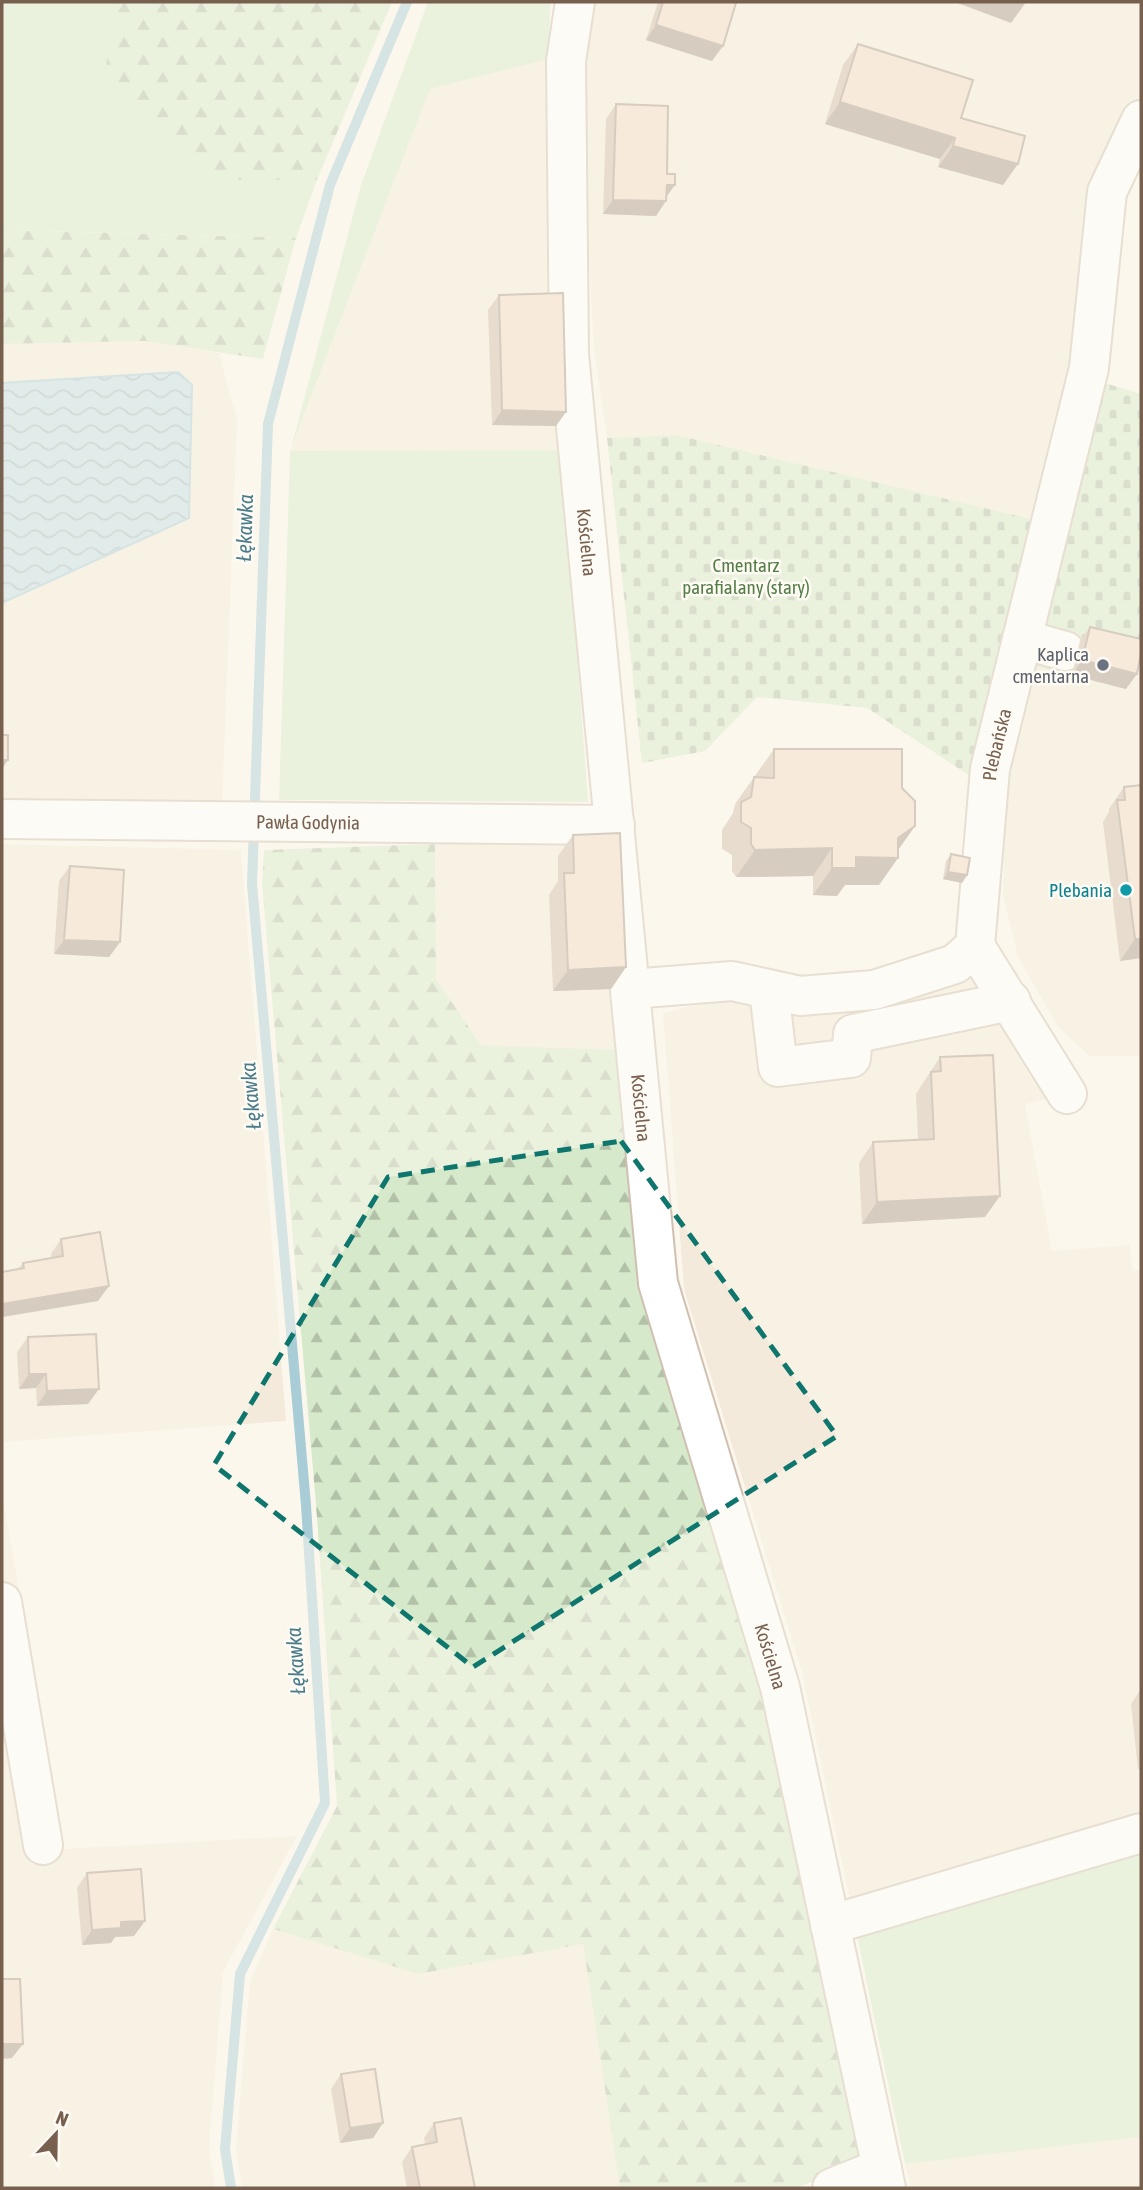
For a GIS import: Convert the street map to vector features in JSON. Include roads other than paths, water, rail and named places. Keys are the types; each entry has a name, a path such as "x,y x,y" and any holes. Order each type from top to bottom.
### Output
{"street":[{"name":"Kościelna","path":"575,2 566,61 569,354 657,1283 780,1688 884,2178"},
{"name":"Plebańska","path":"975,946 990,769 1088,368 1107,192 1141,120"},
{"path":"1022,639 1065,651"},
{"name":"Pawła Godynia","path":"2,819 615,825"},
{"path":"631,989 732,981 800,996 874,990 955,964 975,946 1067,1094"},
{"path":"769,990 778,1067 851,1058 853,1034 1011,1001"},
{"path":"2,1602 43,1845"},
{"path":"830,1925 1141,1833"},
{"path":"832,2188 884,2178"}],"water":[{"path":"178,372 192,385 189,518 2,603 2,383"}],"waterway":[{"name":"Łękawka","path":"231,2188 225,2149 240,1974 325,1803 306,1505 252,884 268,424 330,185 407,2"}],"place":[{"name":"Kaplica cmentarna","path":"1103,665"},
{"name":"Plebania","path":"1126,890"}],"park label":[{"name":"Cmentarz parafialany (stary)","path":"746,576"}]}
